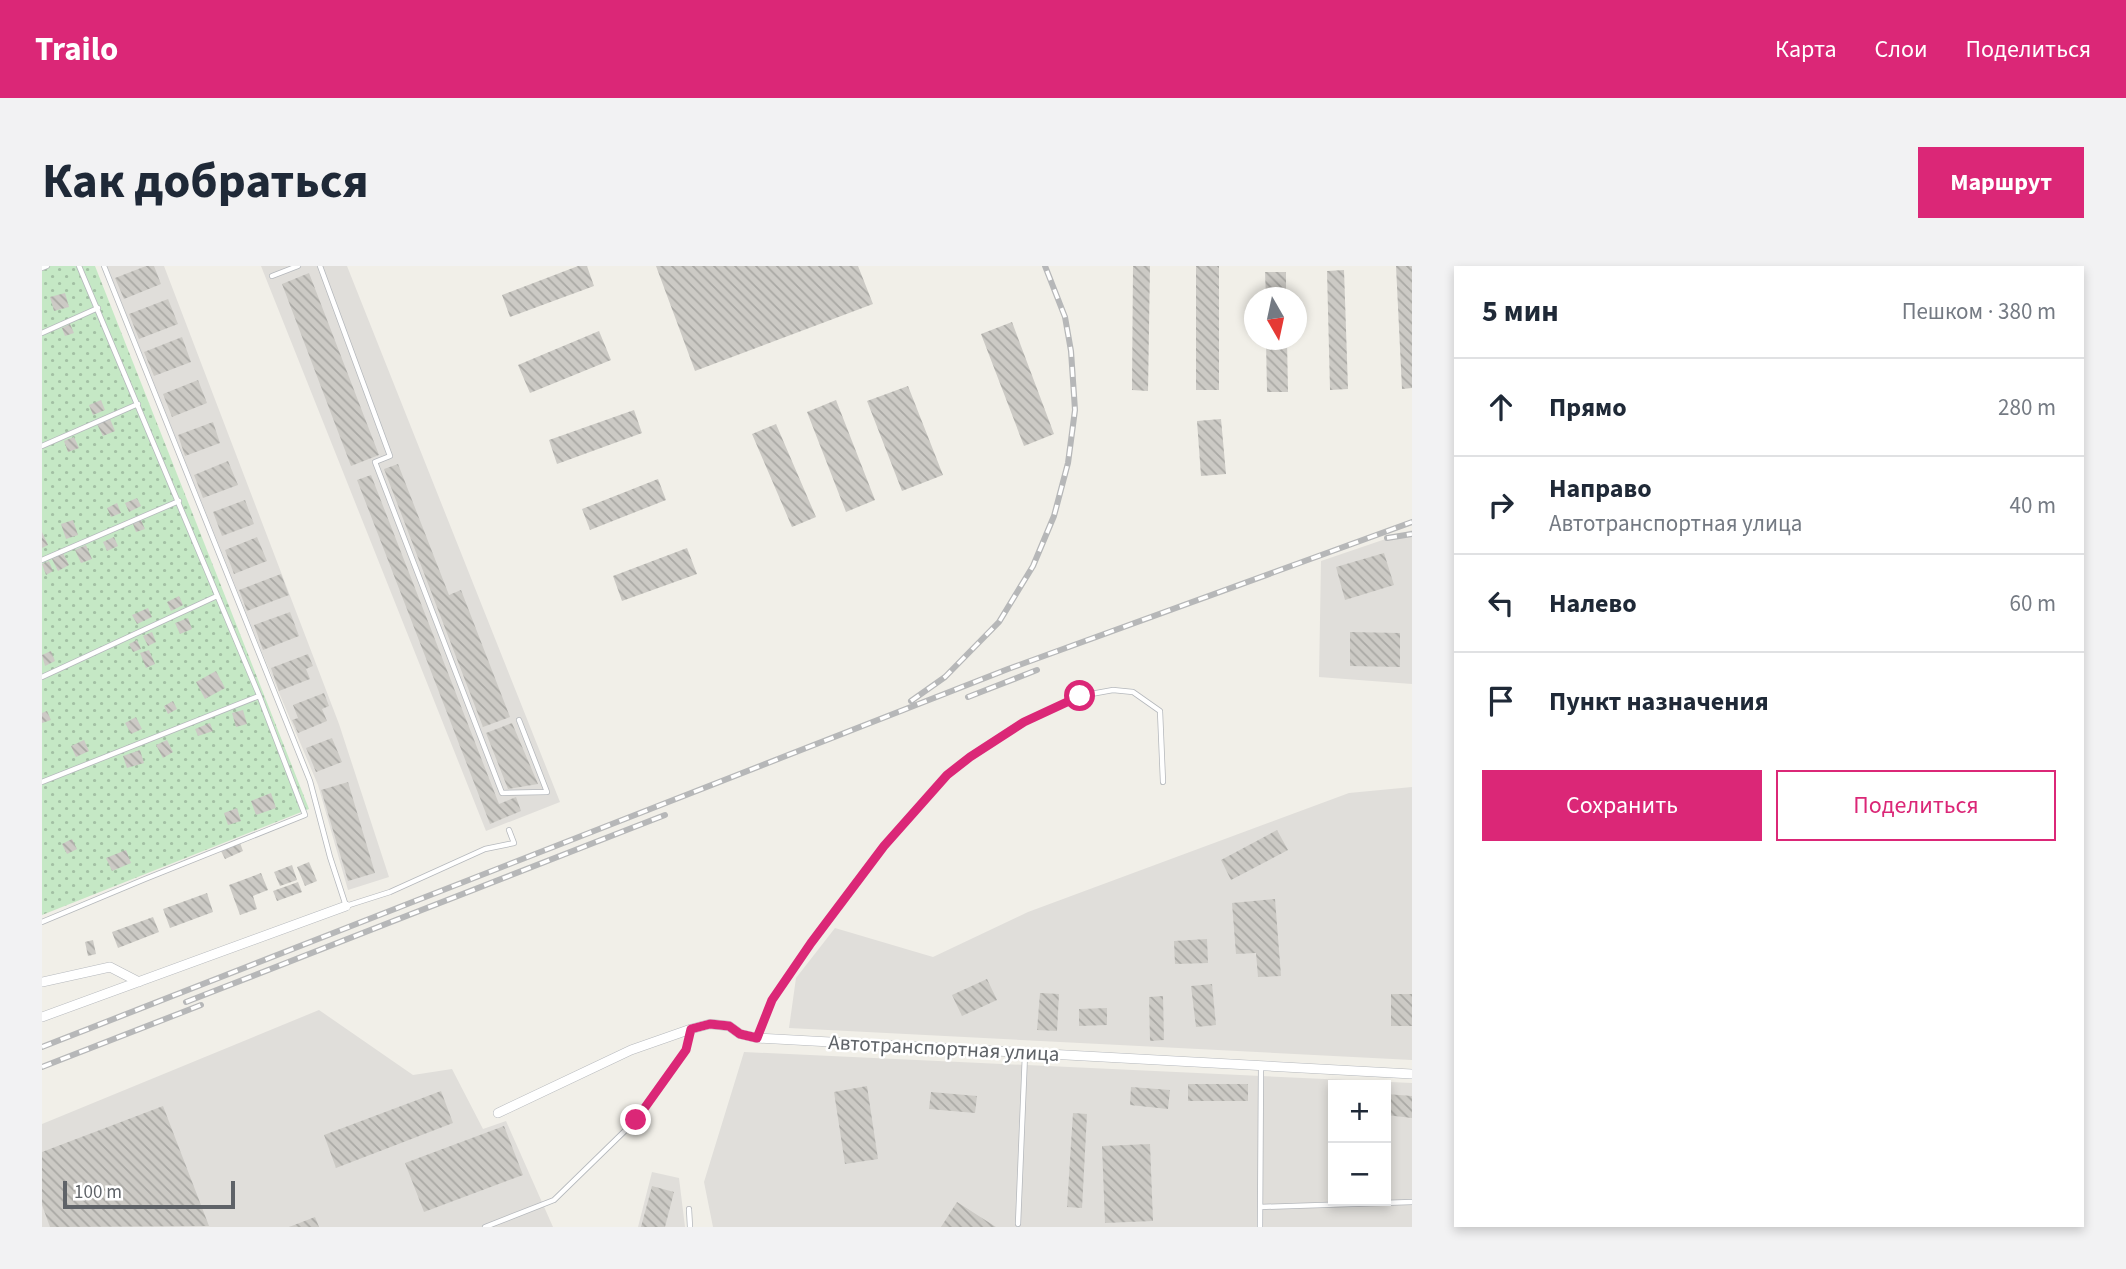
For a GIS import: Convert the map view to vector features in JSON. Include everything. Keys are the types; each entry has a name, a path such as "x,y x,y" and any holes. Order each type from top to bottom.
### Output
{"street":[{"path":"42,1017 346,906"},
{"path":"42,982 110,967 139,982"},
{"name":"Автотранспортная улица","path":"498,1113 631,1049 710,1024 729,1026 740,1034 757,1038 1412,1074"}],"lane":[{"path":"42,922 304,815 259,695 79,266"},
{"path":"104,266 310,781 346,906 390,892 485,849 514,843 509,830"},
{"path":"272,276 298,266"},
{"path":"320,266 390,456 375,461 502,793 547,792 519,720"},
{"path":"42,333 98,308"},
{"path":"42,446 138,404"},
{"path":"42,560 179,501"},
{"path":"42,677 218,596"},
{"path":"757,1038 772,1000 884,846 947,775 1024,722 1080,696 1113,690 1133,692 1160,711 1163,782"},
{"path":"42,782 259,695"},
{"path":"485,1227 554,1200 636,1120 686,1050 691,1029"},
{"path":"1018,1224 1025,1053"},
{"path":"1260,1227 1261,1065"},
{"path":"1260,1207 1412,1202"},
{"path":"689,1209 690,1227"}],"shaded area":[{"path":"107,266 164,266 339,724 389,877 348,890 318,785"},
{"path":"261,266 347,266 560,802 486,831"},
{"path":"1412,530 1412,684 1319,677 1321,561"},
{"path":"1412,787 1412,1060 789,1028 796,978 835,928 933,957 1028,912 1349,793"},
{"path":"319,1010 413,1075 452,1069 483,1129 506,1121 553,1227 42,1227 42,1124"},
{"path":"744,1052 1347,1080 1328,1080 1328,1206 1391,1206 1391,1082 1412,1083 1412,1227 713,1227 704,1182"},
{"path":"652,1172 679,1178 685,1227 638,1227"}],"green space":[{"path":"42,266 95,266 309,809 42,915"}],"building":[{"path":"146,266 154,266 161,284 124,299 115,278"},
{"path":"578,266 587,266 594,286 510,317 502,295"},
{"path":"656,266 858,266 873,304 695,371"},
{"path":"1133,266 1150,266 1148,391 1132,390"},
{"path":"1196,266 1219,266 1219,390 1196,390"},
{"path":"1396,266 1412,266 1412,388 1402,389"},
{"path":"1344,270 1348,389 1330,390 1327,271"},
{"path":"1265,272 1286,272 1286,287 1266,287"},
{"path":"309,273 379,455 351,466 282,284"},
{"path":"65,293 69,307 54,311 50,297"},
{"path":"168,299 178,324 139,339 129,314"},
{"path":"1012,322 1054,434 1024,446 981,334"},
{"path":"70,324 74,333 65,336 62,328"},
{"path":"599,331 611,360 530,393 518,365"},
{"path":"182,337 191,362 154,376 144,352"},
{"path":"1266,350 1287,350 1288,392 1267,392"},
{"path":"198,380 207,403 172,417 163,394"},
{"path":"908,386 943,475 902,491 867,401"},
{"path":"101,400 105,410 93,415 89,405"},
{"path":"836,400 875,500 846,512 807,412"},
{"path":"634,410 642,433 557,464 549,440"},
{"path":"110,419 115,431 103,436 97,424"},
{"path":"1221,419 1226,474 1201,476 1197,421"},
{"path":"213,422 220,443 185,456 178,435"},
{"path":"776,424 816,517 792,527 752,434"},
{"path":"74,437 79,448 68,452 64,441"},
{"path":"228,461 238,485 203,498 194,475"},
{"path":"398,464 449,595 461,590 510,717 483,727 384,469"},
{"path":"371,475 499,804 516,797 521,811 490,824 357,480"},
{"path":"658,479 666,500 590,530 582,509"},
{"path":"137,498 141,506 129,512 125,503"},
{"path":"245,500 254,524 222,536 213,512"},
{"path":"117,503 121,513 111,517 107,508"},
{"path":"73,520 78,535 66,539 61,524"},
{"path":"141,520 145,529 136,532 133,524"},
{"path":"42,532 48,545 42,548"},
{"path":"114,537 118,546 107,551 103,542"},
{"path":"257,537 267,561 234,574 225,550"},
{"path":"86,545 92,559 81,563 75,550"},
{"path":"687,548 697,574 622,601 613,576"},
{"path":"63,553 69,565 58,571 52,559"},
{"path":"1384,553 1394,585 1345,600 1336,567"},
{"path":"49,561 53,571 46,575 42,564"},
{"path":"281,574 289,595 247,611 239,590"},
{"path":"179,596 183,605 171,611 167,602"},
{"path":"148,608 152,617 137,624 132,615"},
{"path":"290,612 299,636 263,650 254,625"},
{"path":"188,618 192,629 180,634 175,623"},
{"path":"152,632 156,642 148,646 143,636"},
{"path":"1350,632 1400,633 1400,667 1350,666"},
{"path":"137,640 141,649 133,652 129,644"},
{"path":"149,650 155,664 146,668 140,653"},
{"path":"51,651 55,661 45,666 42,655"},
{"path":"308,654 313,666 306,669 310,679 279,691 271,668"},
{"path":"216,671 225,688 205,699 196,682"},
{"path":"324,693 329,706 322,709 327,721 298,733 292,720 298,718 293,705"},
{"path":"173,701 177,709 168,714 164,706"},
{"path":"243,710 247,724 236,727 232,713"},
{"path":"47,711 51,720 42,723 42,713"},
{"path":"136,717 142,729 131,734 125,723"},
{"path":"210,723 213,731 198,736 195,729"},
{"path":"512,723 538,784 508,789 486,733"},
{"path":"332,738 342,762 316,772 306,748"},
{"path":"84,740 89,751 76,757 71,746"},
{"path":"167,740 173,752 163,758 156,745"},
{"path":"140,750 144,763 127,768 123,756"},
{"path":"348,782 375,873 348,881 321,790"},
{"path":"271,793 276,808 256,815 251,801"},
{"path":"237,808 241,821 228,825 224,813"},
{"path":"1277,830 1288,850 1231,880 1221,860"},
{"path":"72,839 77,849 67,854 62,844"},
{"path":"240,843 243,851 225,859 221,851"},
{"path":"126,850 131,863 112,871 106,858"},
{"path":"309,862 317,881 305,886 297,867"},
{"path":"292,865 297,880 280,886 274,872"},
{"path":"261,873 268,890 253,896 257,909 240,915 229,885"},
{"path":"298,882 302,892 277,901 273,891"},
{"path":"207,893 213,912 170,928 163,909"},
{"path":"1275,899 1281,976 1258,977 1256,953 1236,954 1232,903"},
{"path":"153,917 159,932 118,948 112,932"},
{"path":"1207,939 1208,963 1175,964 1174,941"},
{"path":"93,940 96,954 88,956 85,942"},
{"path":"987,979 997,1000 962,1016 952,995"},
{"path":"1212,984 1216,1025 1196,1027 1191,986"},
{"path":"1040,993 1059,994 1057,1031 1037,1030"},
{"path":"1391,994 1412,994 1412,1026 1391,1026"},
{"path":"1163,996 1164,1040 1150,1041 1149,997"},
{"path":"1107,1008 1107,1025 1079,1026 1079,1009"},
{"path":"1188,1084 1248,1084 1248,1101 1188,1101"},
{"path":"867,1086 878,1159 845,1164 834,1092"},
{"path":"1131,1087 1170,1090 1168,1109 1130,1105"},
{"path":"441,1091 453,1123 336,1168 324,1135"},
{"path":"931,1092 977,1096 975,1113 929,1109"},
{"path":"1391,1094 1412,1096 1412,1118 1391,1116"},
{"path":"163,1106 209,1226 50,1227 42,1205 42,1152"},
{"path":"1073,1113 1087,1114 1082,1208 1067,1207"},
{"path":"504,1126 523,1175 424,1212 405,1163"},
{"path":"1150,1144 1153,1221 1105,1223 1102,1146"},
{"path":"652,1186 674,1192 665,1227 641,1227"},
{"path":"957,1202 996,1227 941,1227"},
{"path":"315,1217 319,1227 289,1227"}],"railway":[{"path":"911,701 945,677 999,622 1033,566 1054,516 1068,463 1075,410 1071,351 1065,317 1045,266"},
{"path":"42,1047 1008,669 1412,522"},
{"path":"1387,538 1412,534"},
{"path":"968,697 1037,670"},
{"path":"186,1002 665,815"},
{"path":"42,1067 201,1005"}],"route":[{"path":"636,1120 686,1050 691,1029 710,1024 729,1026 740,1034 757,1038 772,1000 811,943 884,846 947,775 1024,722 1080,696"}]}
